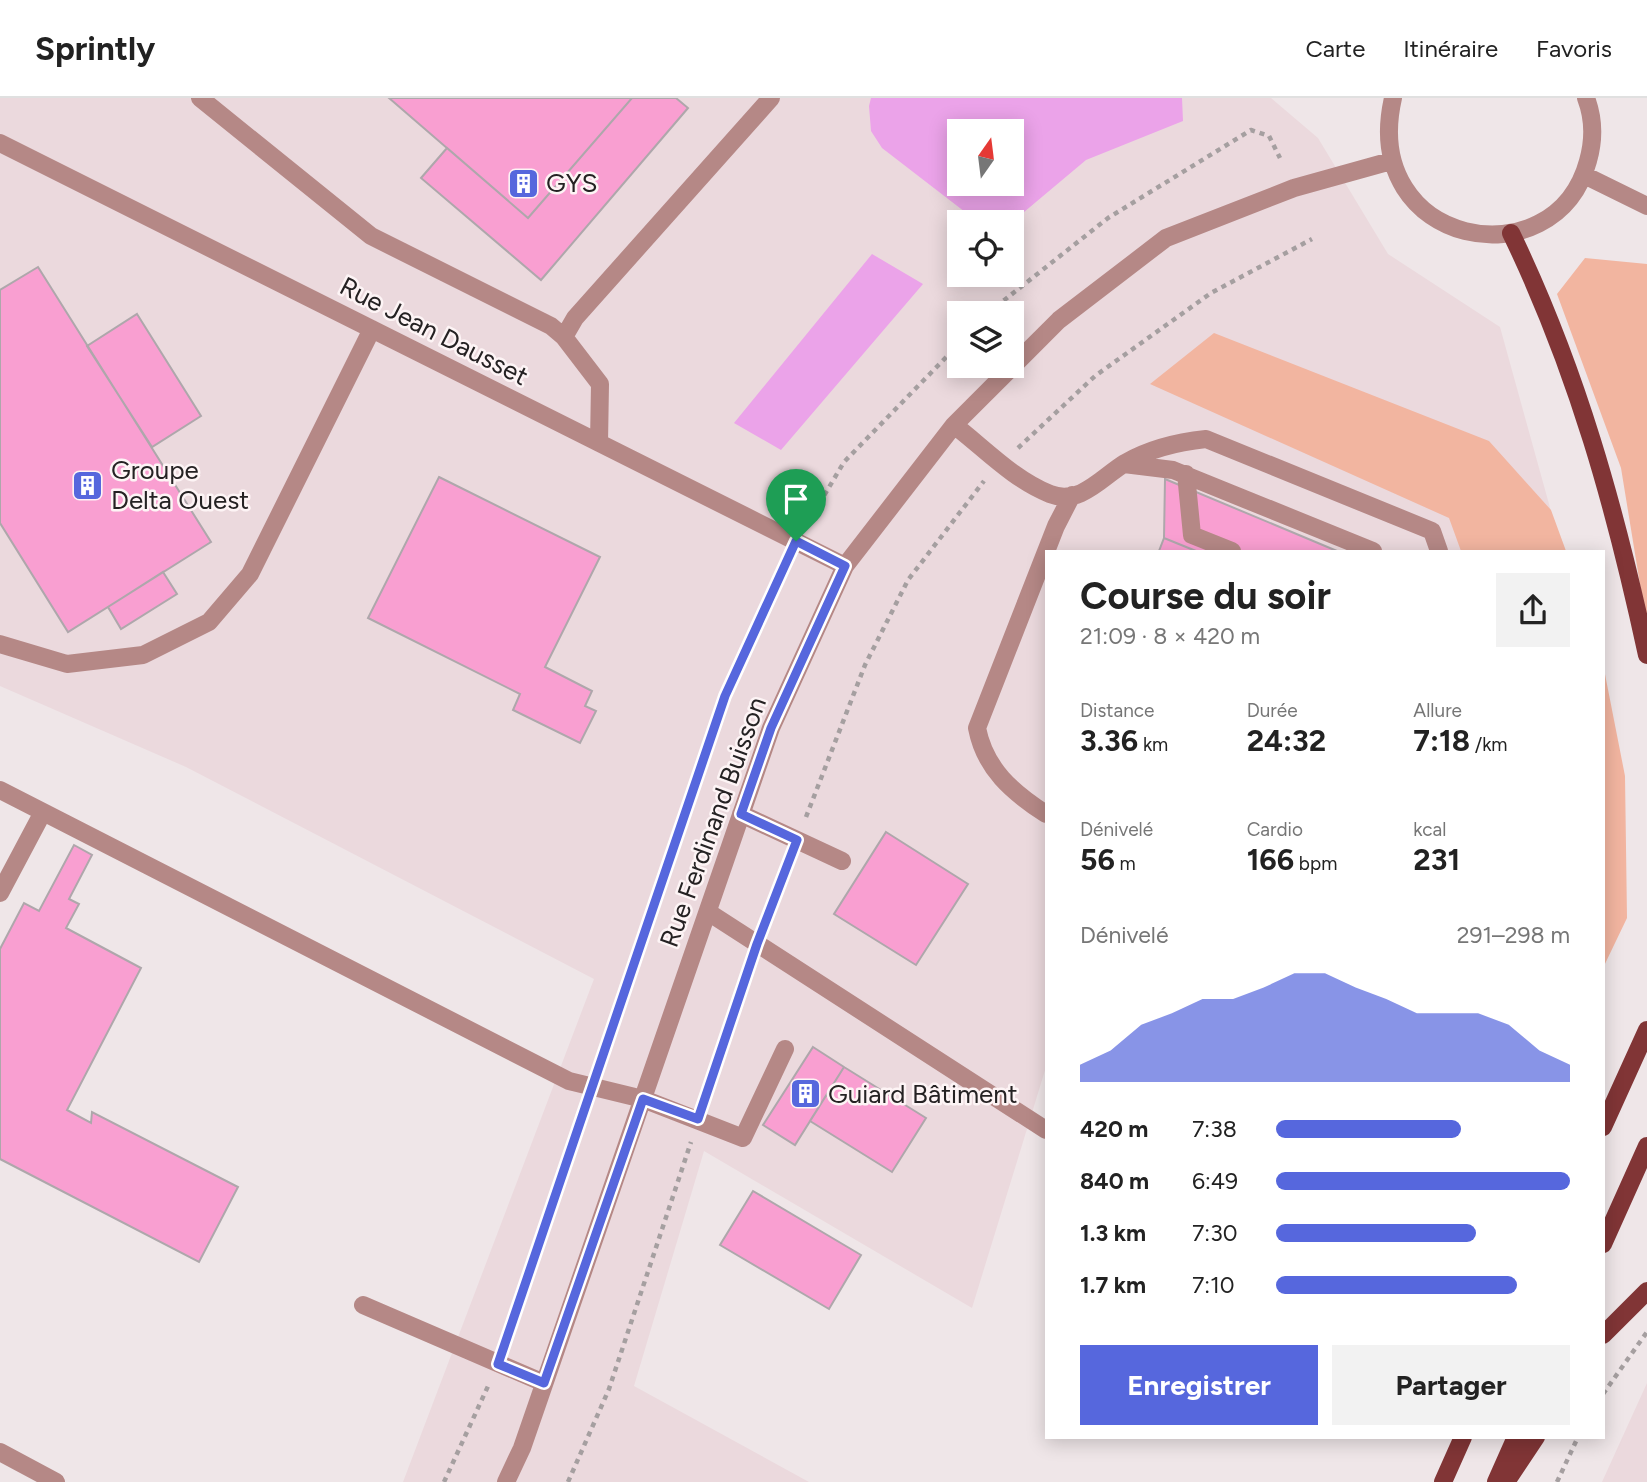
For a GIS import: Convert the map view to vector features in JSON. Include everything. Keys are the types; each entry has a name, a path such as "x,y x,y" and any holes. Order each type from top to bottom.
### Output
{"main road":[{"path":"1511,233 1538,289 1591,430 1628,568 1647,654"},
{"path":"1605,1123 1647,1030"},
{"path":"1605,1240 1647,1146"},
{"path":"1605,1333 1647,1291"},
{"path":"1443,1482 1462,1439"},
{"path":"1496,1482 1515,1439"},
{"path":"1506,1482 1535,1439"}],"street":[{"path":"200,98 370,236 551,326 564,337 600,384 599,443"},
{"path":"564,337 583,309 771,98"},
{"path":"1393,98 1387,129 1391,161 1404,189 1424,212 1451,228 1480,235 1511,233 1541,222 1567,202 1584,175 1593,144 1591,112 1586,98"},
{"name":"Rue Jean Dausset","path":"0,143 845,566"},
{"name":"Rue Ferdinand Buisson","path":"506,1482 544,1383 771,728 845,566 954,425 1059,320 1167,238 1293,188 1391,161"},
{"path":"1584,175 1647,206"},
{"path":"0,644 67,664 143,655 209,622 250,574 372,330"},
{"path":"954,425 1001,463 1052,495 1072,495 1098,486 1124,464 1173,442 1206,439 1432,531 1439,550"},
{"path":"1124,464 1186,474 1371,550"},
{"path":"1186,474 1192,535 1230,550"},
{"path":"1047,550 1072,495"},
{"path":"1045,554 978,728 981,749 993,769 1016,795 1045,813"},
{"path":"0,790 569,1081 643,1099 743,1138 785,1049"},
{"path":"0,893 43,812"},
{"path":"741,814 842,861"},
{"path":"708,912 1045,1129"},
{"path":"363,1305 544,1383"},
{"path":"0,1452 56,1482"}],"path":[{"path":"1003,301 1108,218 1251,130 1269,136 1280,158"},
{"path":"568,1482 609,1389 757,944 865,665 908,580 989,475 1105,369 1211,293 1312,239"},
{"path":"444,1482 498,1364 725,696 796,541 845,462 947,356"},
{"path":"1605,1391 1647,1332"},
{"path":"1557,1482 1577,1439"}],"shaded area":[{"path":"0,98 1271,98 1318,138 1388,254 1500,327 1562,550 1045,550 1045,1070 972,1308 704,1151 634,1386 809,1482 403,1482 594,979 186,767 0,686"},
{"path":"871,98 1182,98 1183,121 1086,160 1024,212 962,210 882,148 871,131"},
{"path":"872,254 923,284 781,450 734,423"},
{"path":"1585,258 1647,264 1647,627 1621,468 1557,294"},
{"path":"1214,333 1489,441 1551,510 1566,550 1461,550 1449,518 1150,384"},
{"path":"1605,674 1625,776 1627,918 1605,964"},
{"path":"1647,1383 1647,1482 1602,1482"}],"building":[{"name":"GYS","path":"389,98 632,98 528,218"},
{"path":"632,98 676,98 688,108 541,280 421,178 447,148 528,218"},
{"name":"Groupe Delta Ouest","path":"38,267 211,542 68,632 0,523 0,290"},
{"path":"137,314 201,416 152,447 87,346"},
{"path":"439,477 600,557 545,667 592,691 585,706 596,711 580,743 513,710 520,694 368,618"},
{"path":"1165,479 1335,550 1194,550 1164,538"},
{"path":"1164,538 1194,550 1159,550"},
{"path":"163,572 177,594 121,629 108,607"},
{"path":"886,832 968,884 916,965 834,914"},
{"path":"74,845 92,855 69,899 79,904 66,928 141,968 67,1110 91,1123 92,1112 238,1187 199,1262 0,1159 0,949 24,903 39,911"},
{"name":"Guiard Bâtiment","path":"813,1047 844,1067 795,1145 763,1125"},
{"path":"844,1067 926,1118 892,1172 810,1121"},
{"path":"753,1191 861,1255 829,1309 720,1245"}],"place":[{"name":"GYS","path":"523,183"},
{"name":"Groupe Delta Ouest","path":"88,485"},
{"name":"Guiard Bâtiment","path":"805,1094"}],"route":[{"path":"796,541 845,566 771,728 741,814 797,840 757,944 698,1119 643,1099 544,1383 498,1364 725,696 796,541"}]}
